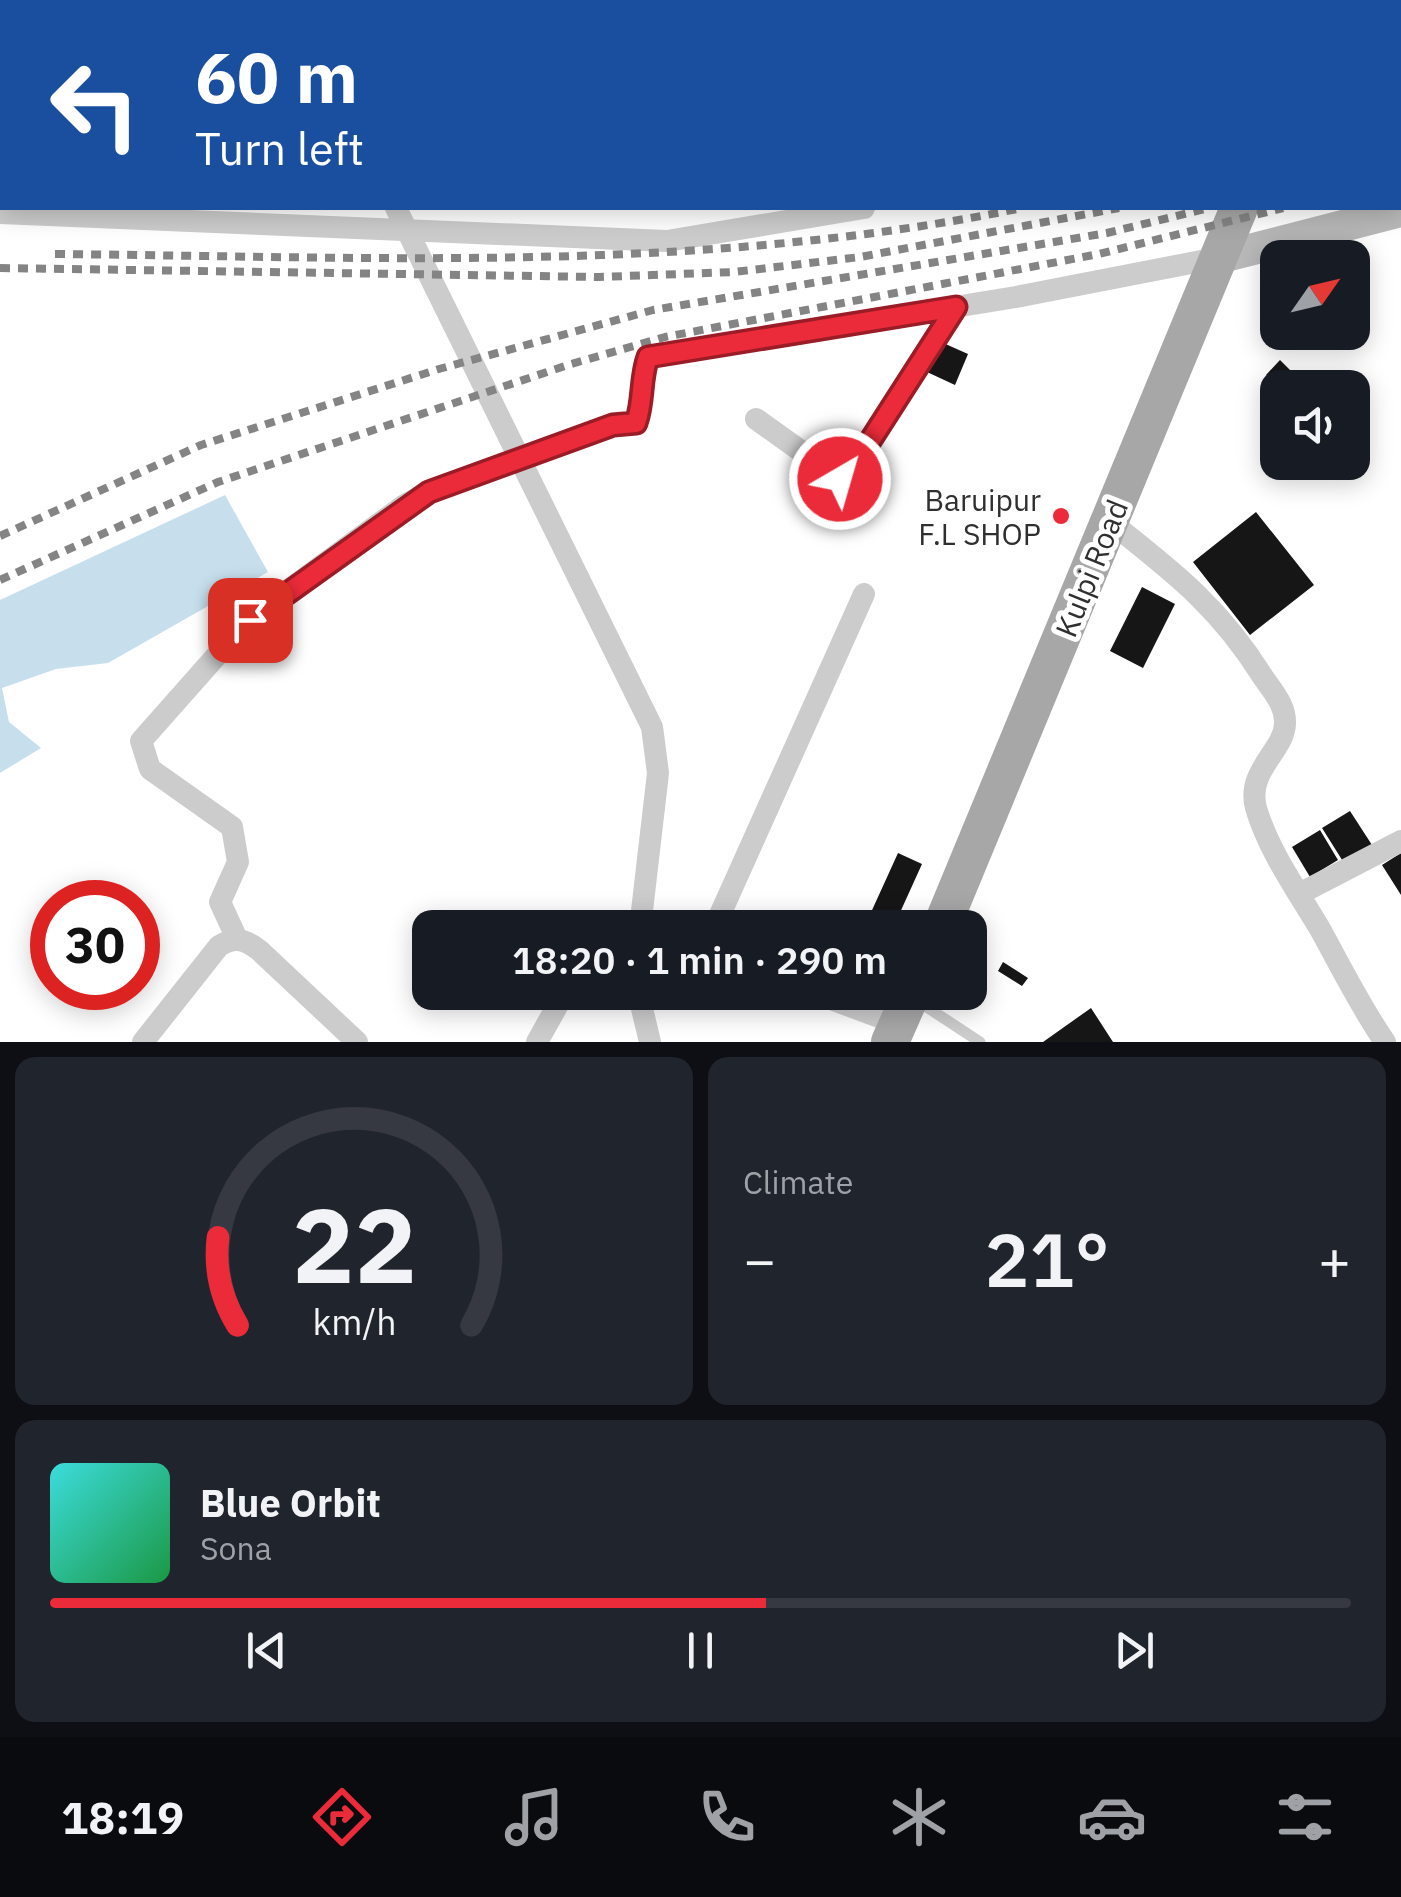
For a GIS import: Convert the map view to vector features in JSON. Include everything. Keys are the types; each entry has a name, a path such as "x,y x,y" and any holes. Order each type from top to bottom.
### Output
{"main road":[{"name":"Kulpi Road","path":"949,910 1238,210"},
{"path":"1222,257 1401,211"}],"street":[{"path":"397,210 652,727 658,773 642,910"},
{"path":"0,213 318,217 667,241 852,210"},
{"path":"356,1042 259,950 237,940 220,902 238,862 232,828 150,769 142,741 250,620 429,492 613,425 636,423 642,407 641,375 648,357 956,307 1222,257"},
{"path":"756,419 840,479 854,466 956,307"},
{"path":"1108,521 1158,556 1197,592 1230,628 1284,708 1286,729 1267,756 1255,786 1256,806 1299,894 1384,1042"},
{"path":"722,910 864,594"},
{"path":"1299,894 1401,842"},
{"path":"144,1042 219,946 237,940"},
{"path":"537,1042 555,1010"},
{"path":"642,1010 650,1042"}],"lane":[{"path":"903,1010 980,1042"}],"water":[{"path":"225,495 268,572 108,663 56,669 2,688 9,722 41,748 0,773 0,600"}],"building":[{"path":"941,342 968,354 955,385 927,372"},
{"path":"1280,360 1290,370 1271,370"},
{"path":"1256,512 1314,585 1250,635 1193,562"},
{"path":"1142,587 1175,604 1143,668 1110,651"},
{"path":"1350,811 1372,845 1344,863 1322,828"},
{"path":"1320,830 1338,860 1310,877 1292,847"},
{"path":"898,853 922,864 901,910 872,910"},
{"path":"1401,853 1401,895 1382,865"},
{"path":"1003,962 1028,978 1022,986 998,971"},
{"path":"1091,1008 1113,1042 1043,1042"}],"railway":[{"path":"55,254 419,258 661,252 902,229 1011,210"},
{"path":"0,268 599,277 734,272 860,257 1108,210"},
{"path":"0,536 201,445 439,369 653,310 1107,233 1201,210"},
{"path":"0,580 218,482 571,364 665,337 1099,254 1275,210"}],"place":[{"name":"Baruipur F.L SHOP","path":"1061,516"}],"route":[{"path":"250,620 403,506 429,492 613,425 636,423 642,407 641,375 648,357 956,307 854,466 840,479"}]}
